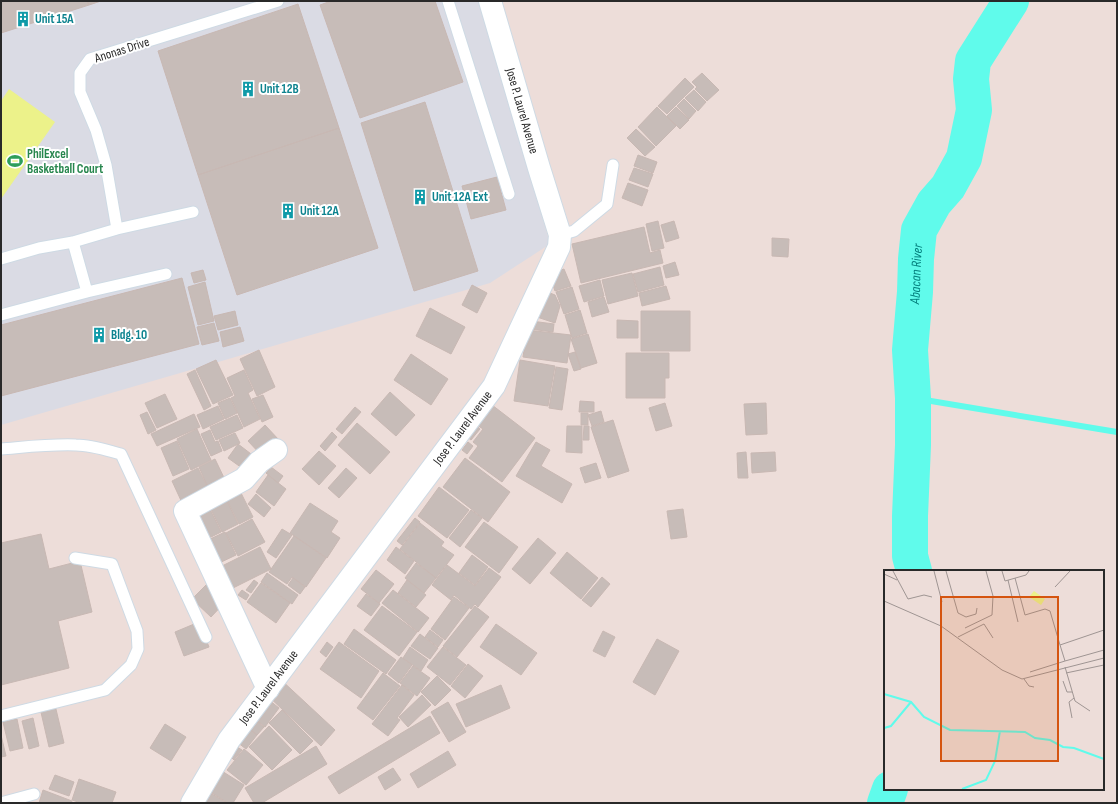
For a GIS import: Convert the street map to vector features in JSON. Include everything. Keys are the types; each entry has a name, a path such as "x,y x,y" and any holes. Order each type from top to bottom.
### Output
{"street":[{"name":"Jose P. Laurel Avenue","path":"192,803 229,740 494,386 559,247 560,235 490,1"},
{"path":"268,689 185,511 244,479 259,462 276,450"}],"lane":[{"name":"Anonas Drive","path":"117,229 106,165 96,130 80,92 80,73 90,59 278,1"},
{"path":"448,1 509,194"},
{"path":"560,235 574,231 606,204 613,165"},
{"path":"1,259 39,248 73,242 117,229 193,212"},
{"path":"73,242 87,292"},
{"path":"1,315 87,292 166,274"},
{"path":"1,449 76,445 89,446 121,454 206,637"},
{"path":"1,716 105,690 131,666 138,649 137,631 112,564 75,558"},
{"path":"1,802 34,794"}],"shaded area":[{"path":"1,1 480,1 550,244 490,283 1,425"}],"green space":[{"name":"PhilExcel Basketball Court","path":"9,89 55,122 1,199 1,101"}],"building":[{"name":"Unit 15A","path":"1,1 87,1 89,5 1,33"},
{"path":"87,1 101,1 89,5"},
{"path":"331,1 435,1 463,82 360,118 320,5"},
{"name":"Unit 12B","path":"298,4 339,128 198,175 158,51"},
{"path":"702,73 719,90 707,101 695,89 697,87 692,82"},
{"path":"685,78 694,87 667,114 658,106"},
{"path":"694,90 706,102 698,111 685,98"},
{"path":"684,99 696,111 689,119 677,106"},
{"name":"Unit 12A Ext","path":"425,102 478,271 414,291 361,123"},
{"path":"657,107 676,126 656,146 638,127"},
{"path":"676,107 689,120 680,129 667,116"},
{"name":"Unit 12A","path":"339,128 378,248 237,295 198,175"},
{"path":"636,129 655,147 645,156 627,138"},
{"path":"638,155 657,162 653,173 634,166"},
{"path":"634,168 653,174 648,187 629,180"},
{"path":"497,177 506,210 471,219 462,186"},
{"path":"628,183 648,190 642,206 622,198"},
{"path":"658,221 664,248 652,251 646,224"},
{"path":"674,221 679,238 666,242 661,225"},
{"path":"644,227 650,253 660,250 663,263 581,283 572,244"},
{"path":"772,238 789,239 788,257 772,256"},
{"path":"675,262 679,275 666,278 663,266"},
{"path":"660,267 664,285 638,292 633,274"},
{"path":"564,269 571,286 555,291 549,274"},
{"path":"203,270 206,280 194,283 191,273"},
{"path":"632,273 638,296 608,304 602,280"},
{"name":"Bldg. 10","path":"182,278 199,344 1,396 1,325"},
{"path":"600,280 604,296 584,302 579,286"},
{"path":"205,282 214,321 198,325 188,287"},
{"path":"472,285 487,293 477,313 462,305"},
{"path":"666,286 670,299 642,306 639,293"},
{"path":"572,287 579,309 564,314 556,292"},
{"path":"545,291 555,295 560,306 555,323 537,317"},
{"path":"604,297 609,312 592,317 588,302"},
{"path":"430,308 465,327 451,354 416,336"},
{"path":"580,310 587,333 572,338 565,315"},
{"path":"235,311 238,325 218,330 214,316"},
{"path":"641,311 690,311 690,351 641,351"},
{"path":"617,320 638,321 638,338 617,338"},
{"path":"531,321 554,324 553,332 530,329"},
{"path":"214,323 219,341 202,345 197,327"},
{"path":"240,327 244,341 223,347 220,332"},
{"path":"527,330 571,335 567,363 523,357"},
{"path":"588,334 597,363 581,368 571,339"},
{"path":"259,350 275,387 257,396 240,359"},
{"path":"575,352 581,369 574,371 568,354"},
{"path":"626,353 669,353 669,378 665,378 665,398 626,398"},
{"path":"411,354 448,379 431,405 394,380"},
{"path":"216,360 233,395 213,404 196,369"},
{"path":"520,360 555,366 548,406 514,401"},
{"path":"556,367 568,369 562,410 549,408"},
{"path":"195,370 211,406 204,410 187,374"},
{"path":"244,370 253,390 248,393 260,419 244,427 231,398 235,396 227,378"},
{"path":"390,392 415,415 396,436 371,414"},
{"path":"165,394 177,419 157,428 145,403"},
{"path":"263,395 273,417 262,422 252,399"},
{"path":"230,398 237,413 225,419 218,403"},
{"path":"580,401 594,402 594,412 579,412"},
{"path":"665,403 672,426 656,431 649,408"},
{"path":"766,403 767,434 746,435 744,404"},
{"path":"492,405 535,438 502,482 469,458 478,446 473,442 483,429 477,425"},
{"path":"218,406 224,419 203,429 197,415"},
{"path":"355,407 361,412 342,434 336,429"},
{"path":"601,411 604,422 592,426 588,415"},
{"path":"147,412 156,430 148,434 140,415"},
{"path":"581,413 588,413 588,425 581,425"},
{"path":"194,414 200,427 157,446 151,434"},
{"path":"237,415 243,428 216,440 210,427"},
{"path":"613,420 629,471 608,478 591,427"},
{"path":"472,422 480,429 471,440 463,434"},
{"path":"357,423 390,452 370,474 338,445"},
{"path":"265,425 279,440 262,456 248,441"},
{"path":"567,426 582,426 582,453 566,452"},
{"path":"584,426 589,426 589,440 583,440"},
{"path":"197,429 211,460 191,470 177,439"},
{"path":"210,430 215,442 218,441 222,451 211,456 201,434"},
{"path":"332,432 337,437 325,451 320,446"},
{"path":"235,433 240,443 224,451 219,440"},
{"path":"177,441 189,469 173,476 161,448"},
{"path":"468,442 473,446 467,454 462,450"},
{"path":"536,442 550,450 541,466 572,484 562,503 516,476"},
{"path":"238,444 259,460 249,473 228,458"},
{"path":"319,451 336,466 319,485 302,469"},
{"path":"746,452 748,478 738,478 737,453"},
{"path":"775,452 776,471 752,473 751,453"},
{"path":"465,458 510,492 488,522 443,487"},
{"path":"215,459 227,484 210,492 199,467"},
{"path":"596,463 601,478 585,483 580,468"},
{"path":"271,467 283,476 278,483 266,473"},
{"path":"198,468 211,494 184,507 172,481"},
{"path":"346,468 357,478 339,498 328,488"},
{"path":"268,475 286,489 274,506 256,492"},
{"path":"439,487 469,510 447,538 418,516"},
{"path":"240,491 253,517 239,524 226,498"},
{"path":"256,494 271,508 264,517 248,504"},
{"path":"226,499 238,524 222,532 210,507"},
{"path":"310,503 338,521 331,532 340,538 327,558 290,533"},
{"path":"210,509 221,532 207,539 196,516"},
{"path":"683,509 687,537 671,539 667,511"},
{"path":"471,510 482,518 460,547 449,538"},
{"path":"415,518 420,522 402,545 397,541"},
{"path":"252,519 265,542 238,556 226,533"},
{"path":"484,522 518,547 499,573 465,547"},
{"path":"420,523 444,542 441,546 454,555 436,578 400,549"},
{"path":"282,529 292,535 276,558 267,552"},
{"path":"225,532 236,555 217,564 206,541"},
{"path":"41,534 49,569 80,561 92,612 58,621 69,668 1,685 1,543"},
{"path":"294,536 326,558 306,587 292,577 287,584 269,572"},
{"path":"538,538 556,553 530,584 512,569"},
{"path":"260,547 271,569 229,590 218,568"},
{"path":"396,547 414,561 405,574 387,560"},
{"path":"567,552 598,578 581,599 550,573"},
{"path":"472,555 488,567 475,585 459,573"},
{"path":"416,563 436,578 424,593 405,578"},
{"path":"447,565 475,586 489,568 501,577 478,607 475,604 471,609 454,595 451,600 432,585"},
{"path":"376,570 394,584 379,603 361,589"},
{"path":"267,573 298,595 292,604 261,582"},
{"path":"602,577 610,584 591,607 582,600"},
{"path":"293,578 305,587 300,594 288,585"},
{"path":"254,580 258,583 251,593 246,590"},
{"path":"407,580 426,595 416,607 398,593"},
{"path":"208,583 226,601 211,617 192,599"},
{"path":"261,583 290,603 276,623 247,602"},
{"path":"242,590 249,595 246,600 238,595"},
{"path":"393,590 429,618 418,632 382,603"},
{"path":"366,594 380,604 371,616 357,606"},
{"path":"454,597 469,608 445,640 431,629"},
{"path":"382,606 417,632 399,656 364,630"},
{"path":"475,606 489,617 457,657 443,646"},
{"path":"199,622 209,647 184,656 175,632"},
{"path":"496,624 537,653 521,675 480,647"},
{"path":"354,629 396,660 386,674 344,644"},
{"path":"430,630 443,640 438,647 425,637"},
{"path":"603,631 615,637 605,657 593,651"},
{"path":"420,634 438,648 430,659 411,646"},
{"path":"657,639 679,651 655,695 633,682"},
{"path":"327,642 333,647 326,657 320,652"},
{"path":"339,642 379,671 361,698 320,669"},
{"path":"410,647 428,660 421,671 403,658"},
{"path":"443,647 466,665 450,685 427,667"},
{"path":"401,657 412,665 399,683 388,674"},
{"path":"468,664 483,676 465,698 451,686"},
{"path":"413,666 430,678 417,696 400,683"},
{"path":"383,673 400,686 373,720 357,708"},
{"path":"437,676 451,690 435,706 421,692"},
{"path":"279,678 335,730 321,746 265,693"},
{"path":"402,685 414,695 397,718 400,720 388,736 372,724"},
{"path":"501,685 510,708 466,727 456,704"},
{"path":"422,695 431,705 408,727 399,717"},
{"path":"264,696 279,708 265,727 249,714"},
{"path":"448,702 466,732 449,742 431,712"},
{"path":"55,705 64,743 49,747 40,708"},
{"path":"282,710 313,741 300,754 269,723"},
{"path":"249,715 264,727 257,735 243,723"},
{"path":"430,716 440,733 339,794 328,777"},
{"path":"33,718 39,746 29,749 22,721"},
{"path":"17,719 23,748 10,751 3,722"},
{"path":"165,724 186,737 171,761 150,748"},
{"path":"269,726 292,750 272,770 249,747"},
{"path":"248,728 257,735 246,749 237,742"},
{"path":"1,735 6,756 1,757"},
{"path":"316,746 327,764 262,803 254,803 245,788"},
{"path":"237,747 242,750 234,760 230,756"},
{"path":"244,749 263,765 246,785 227,770"},
{"path":"448,751 456,765 418,788 410,774"},
{"path":"217,768 244,785 233,803 228,803 204,788"},
{"path":"393,768 401,780 385,790 378,777"},
{"path":"55,775 74,782 69,796 49,789"},
{"path":"79,779 116,792 112,803 81,803 72,800"},
{"path":"202,788 227,803 198,803"},
{"path":"43,790 72,801 71,803 39,803"}],"waterway":[{"name":"Abacan River","path":"914,570 910,556 913,445 913,398 910,350 919,230 934,203 948,187 964,158 974,110 971,79 973,61 1011,1"},
{"path":"913,398 1117,432"},
{"name":"Abacan River","path":"885,803 890,790"}],"place":[{"name":"Unit 15A","path":"23,19"},
{"name":"Unit 12B","path":"248,89"},
{"name":"PhilExcel Basketball Court","path":"15,161"},
{"name":"Unit 12A Ext","path":"420,197"},
{"name":"Unit 12A","path":"288,211"},
{"name":"Bldg. 10","path":"99,335"}]}
